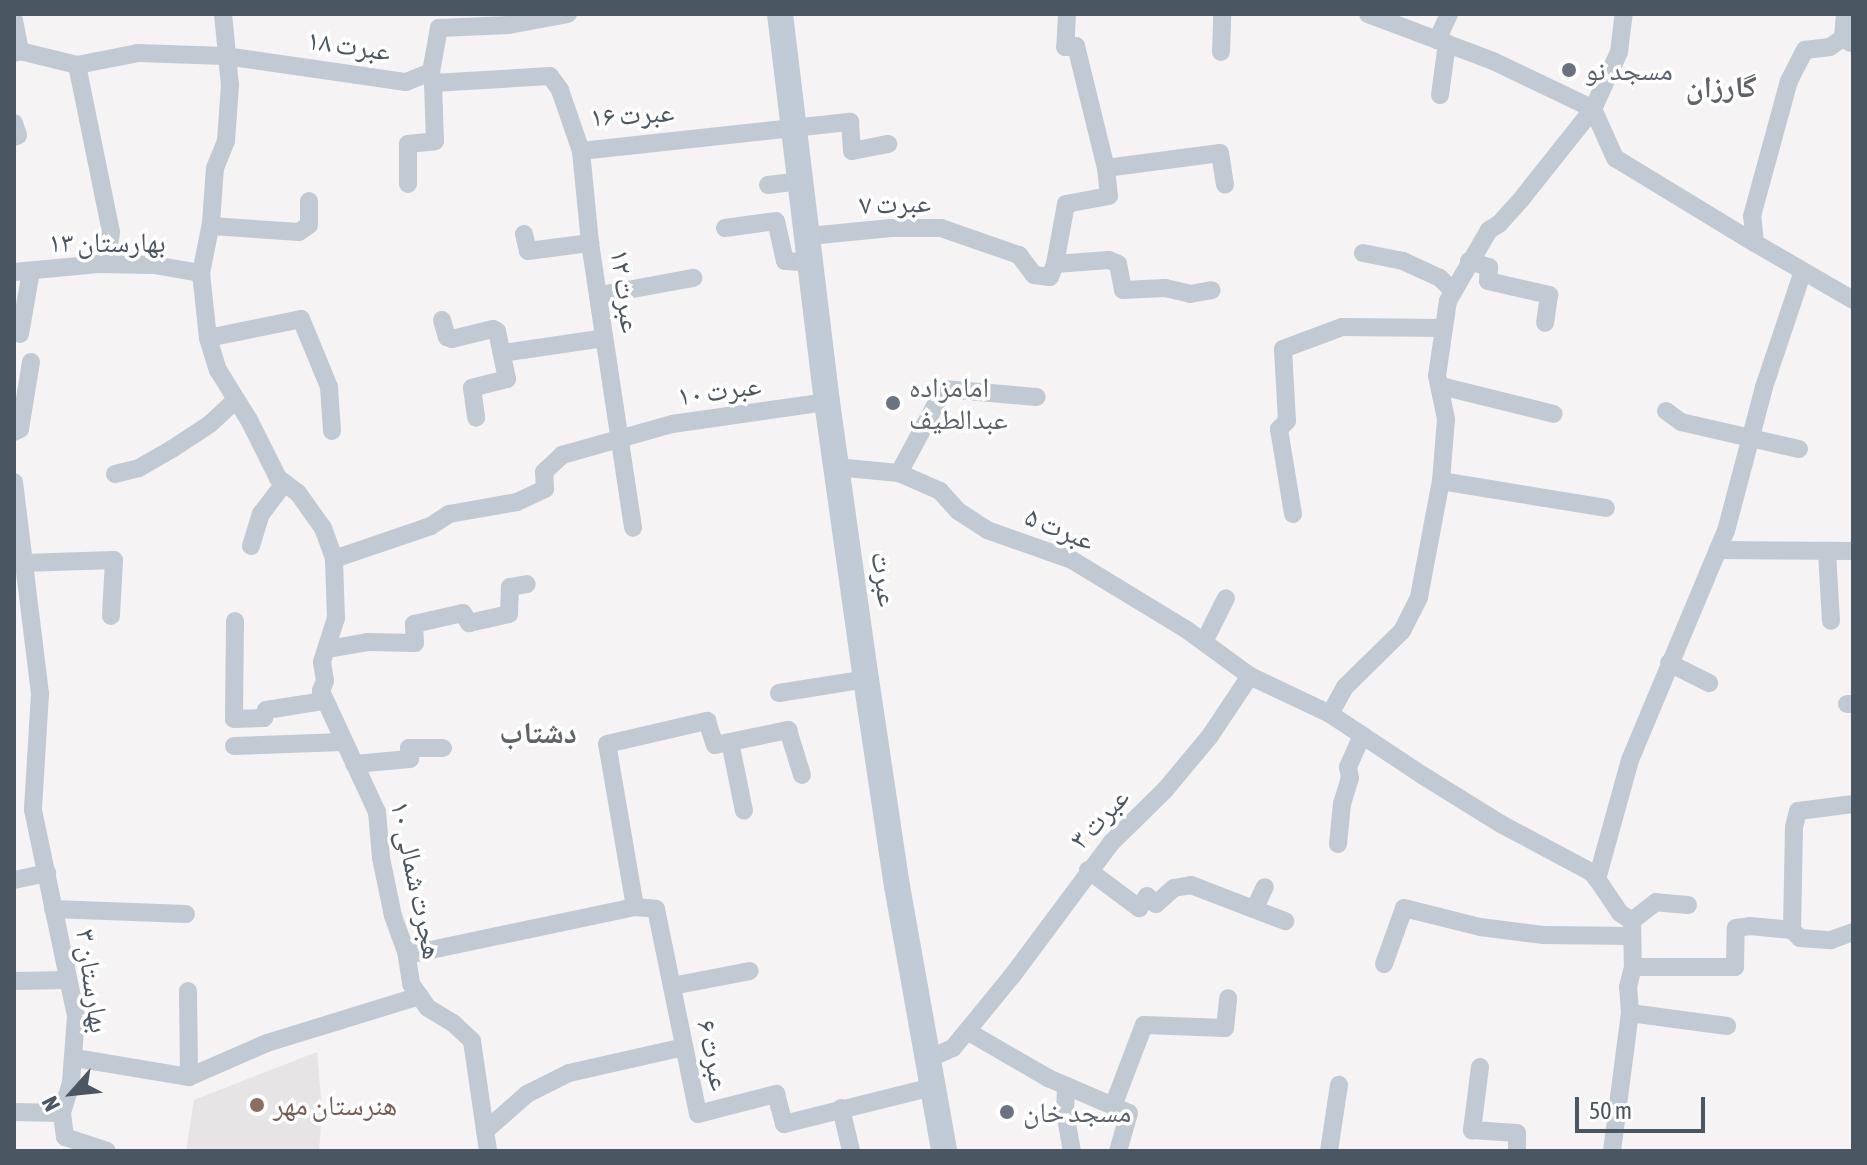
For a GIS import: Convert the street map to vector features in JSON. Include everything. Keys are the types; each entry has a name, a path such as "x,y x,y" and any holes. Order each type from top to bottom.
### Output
{"street":[{"path":"223,14 230,85 226,141 215,168 211,226 201,273 208,338 218,370 284,483 298,493 323,528 334,559"},
{"path":"408,184 408,144 435,141 432,78 439,28 568,14"},
{"name":"عبرت","path":"780,14 827,402 866,679 897,886 944,1151"},
{"path":"1067,14 1065,47 1076,46 1106,168 1109,196 1066,204 1055,264 1109,260 1118,264 1123,290 1165,288 1190,294 1212,290"},
{"path":"1221,52 1222,14"},
{"path":"1368,14 1442,42 1593,109 1615,158 1853,300"},
{"path":"1440,95 1442,42 1449,14"},
{"path":"1330,714 1345,687 1402,631 1419,597 1441,481 1446,419 1437,376 1443,328 1453,291 1489,230 1499,224 1523,197 1593,109 1619,52 1624,14"},
{"path":"1755,243 1752,216 1789,81 1805,50 1848,41 1845,14"},
{"path":"14,20 17,52 77,65 111,232 107,264"},
{"name":"عبرت ۱۸","path":"77,65 138,53 225,56 406,82 432,78"},
{"name":"عبرت ۱۶","path":"432,78 550,76 560,90 581,151 850,122 852,151 888,144"},
{"path":"14,123 18,135 14,137"},
{"name":"عبرت ۱۲","path":"581,151 590,243 633,528"},
{"path":"1106,168 1220,153 1225,185"},
{"path":"768,185 802,181"},
{"path":"211,226 299,232 309,225 309,201"},
{"path":"725,228 776,221 785,261 811,263"},
{"name":"عبرت ۷","path":"809,236 891,228 941,228 1019,255 1034,275 1050,277 1055,264"},
{"path":"524,234 528,251 590,243"},
{"path":"1363,253 1403,261 1440,278 1453,291"},
{"path":"1469,261 1489,267 1488,281 1549,295 1545,323"},
{"name":"بهارستان ۱۳","path":"22,271 107,264 154,265 201,273"},
{"path":"20,334 22,271"},
{"path":"1597,879 1630,760 1718,550 1753,439 1764,387 1803,271"},
{"path":"600,295 693,278"},
{"path":"208,338 301,319 329,387 332,431"},
{"path":"442,320 447,337 452,339 495,329 507,379 472,388 476,418"},
{"path":"1293,514 1279,429 1287,421 1283,349 1342,327 1443,328"},
{"path":"503,353 604,338"},
{"path":"14,432 20,429 31,362"},
{"path":"1441,386 1554,414"},
{"path":"899,473 944,389 1037,397"},
{"path":"115,474 139,468 172,449 210,424 236,400"},
{"name":"عبرت ۱۰","path":"334,559 431,526 449,514 517,502 545,489 544,472 562,455 672,424 827,402"},
{"path":"1666,411 1681,422 1799,449"},
{"name":"عبرت ۵","path":"836,467 899,473 940,491 958,511 987,530 1072,560 1204,642 1250,676"},
{"path":"1441,481 1606,508"},
{"name":"بهارستان ۳","path":"14,482 23,563 21,611 40,694 33,810 76,1016 75,1058 62,1113"},
{"path":"251,546 261,514 284,483"},
{"path":"1718,550 1853,551"},
{"path":"1827,552 1831,621"},
{"name":"هجرت شمالی ۱۰","path":"334,559 336,618 322,662 325,681 321,691 377,812 381,858 393,916 407,955 411,984 428,1008 453,1023 472,1041 488,1151"},
{"path":"23,563 114,560 111,616"},
{"path":"328,649 367,642 415,643 414,624 463,613 469,623 509,614 510,587 527,584"},
{"path":"1204,642 1226,598"},
{"path":"235,621 234,719 264,718 266,710 324,701"},
{"path":"1669,663 1709,683"},
{"path":"1250,676 1330,714 1501,824 1591,872 1597,879 1632,928 1633,967 1628,987 1630,1013 1612,1151"},
{"name":"عبرت ۳","path":"928,1059 953,1048 1012,976 1088,870 1165,790 1210,736 1250,676"},
{"path":"779,693 866,679"},
{"path":"407,955 635,907 607,744 707,721 715,745 788,730 802,775"},
{"path":"1338,844 1342,804 1350,778 1348,767 1362,735"},
{"path":"234,746 343,742"},
{"path":"730,742 744,811"},
{"path":"354,764 410,759 409,748 443,748"},
{"path":"1792,930 1794,827 1798,811 1853,804"},
{"path":"14,810 33,810"},
{"path":"1088,870 1139,908 1147,896 1156,904 1174,888 1191,885 1285,921"},
{"path":"14,880 47,873"},
{"path":"1255,908 1265,887"},
{"path":"1384,964 1404,908 1480,927 1543,935 1632,928 1656,902 1688,905"},
{"name":"عبرت ۶","path":"635,907 656,909 698,1114 776,1094 784,1124 932,1087"},
{"path":"53,909 186,914"},
{"path":"1633,967 1735,967 1736,928 1792,930 1800,938 1831,940 1842,933 1853,932"},
{"path":"672,986 750,971"},
{"path":"14,981 68,980"},
{"path":"188,991 189,1077"},
{"path":"75,1058 189,1077 267,1043 420,996"},
{"path":"1113,1106 1144,1025 1225,1028 1228,998"},
{"path":"1630,1013 1727,1026"},
{"path":"967,1031 1066,1086 1129,1113 1118,1151"},
{"path":"485,1131 527,1094 569,1073 684,1047"},
{"path":"1480,1067 1472,1130 1517,1133 1517,1151"},
{"path":"1329,1151 1339,1085"},
{"path":"1066,1086 1065,1112 1072,1151"},
{"path":"841,1108 851,1151"},
{"path":"14,1112 62,1113 65,1137 107,1151"}],"shaded area":[{"name":"هنرستان مهر","path":"317,1052 322,1110 319,1151 186,1151 194,1100"}],"place":[{"name":"مسجد نو","path":"1569,70"},
{"name":"امامزاده عبدالطیف","path":"893,403"},
{"name":"هنرستان مهر","path":"257,1105"},
{"name":"مسجد خان","path":"1007,1112"}],"district":[{"name":"گارزان","path":"1721,86"},
{"name":"دشتاب","path":"538,732"}]}
